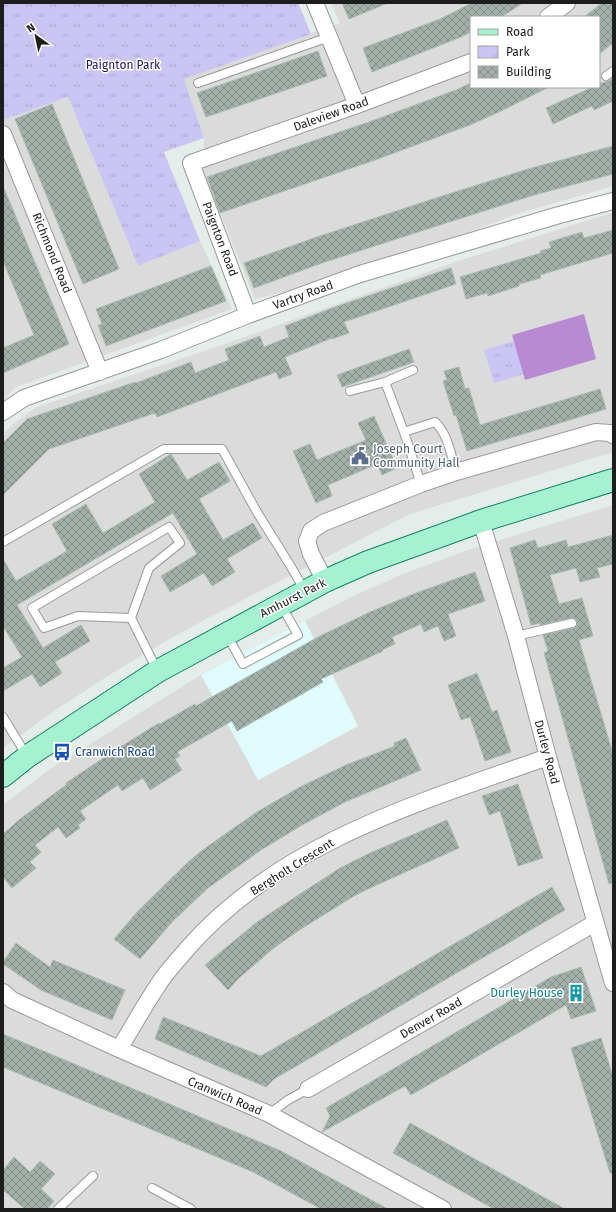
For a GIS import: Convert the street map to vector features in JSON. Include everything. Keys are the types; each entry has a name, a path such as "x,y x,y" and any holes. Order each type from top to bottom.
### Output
{"main road":[{"name":"Amhurst Park","path":"3,776 28,756 158,671 325,581 368,562 481,522 613,480"}],"street":[{"path":"315,3 357,105"},
{"path":"549,16 567,3"},
{"name":"Daleview Road","path":"191,163 357,105 470,62"},
{"name":"Richmond Road","path":"3,134 100,372"},
{"name":"Paignton Road","path":"191,163 248,315"},
{"name":"Vartry Road","path":"3,412 24,398 160,350 248,315 360,274 559,215 613,201"},
{"path":"325,581 311,554 307,541 311,531 323,523 421,484 456,472 596,432 610,433 613,435"},
{"name":"Durley Road","path":"481,522 516,636 548,757 613,983"},
{"name":"Bergholt Crescent","path":"119,1050 158,984 187,949 226,909 272,876 317,848 364,825 414,804 548,757"},
{"name":"Denver Road","path":"308,1089 595,923"},
{"name":"Cranwich Road","path":"3,992 12,1000 119,1050 269,1114 443,1209"}],"lane":[{"path":"198,83 329,37"},
{"path":"606,76 613,71"},
{"path":"350,391 385,382 412,370"},
{"path":"385,382 404,432 421,484"},
{"path":"404,432 434,422 444,435 456,472"},
{"path":"3,542 164,449 222,449 256,510 294,570 305,592"},
{"path":"130,618 78,616 44,628 32,608 169,526 180,543 149,568 130,618 158,671"},
{"path":"226,634 243,664 298,635 280,604"},
{"path":"516,636 572,623"},
{"path":"3,717 28,756"},
{"name":"Denver Road","path":"269,1114 288,1100 308,1089"},
{"path":"58,1209 93,1176"},
{"path":"152,1188 191,1209"}],"shaded area":[{"path":"331,3 613,3 613,186 520,213 360,274 255,299 203,171 204,137 183,78 340,23"},
{"path":"68,97 138,266 200,241 232,309 16,387 3,400 3,120"},
{"path":"613,213 613,452 410,514 166,641 60,707 3,748 3,434 14,423 37,407 225,344 455,262"},
{"path":"584,314 596,359 525,380 512,335"},
{"path":"613,505 613,1209 3,1209 3,805 50,769 201,675 259,780 358,726 305,621 355,595 403,574 468,550"},
{"path":"305,621 358,726 258,780 201,675"}],"green space":[{"name":"Paignton Park","path":"3,3 298,3 311,34 184,79 204,138 164,152 200,241 138,266 68,97 3,120"},
{"path":"514,341 524,374 494,383 484,350"}],"building":[{"path":"342,3 388,3 349,19"},
{"path":"472,3 523,3 503,16 470,16 470,32 372,72 363,48 440,19"},
{"path":"602,3 613,3 613,43 600,53 600,16 585,16"},
{"path":"318,51 327,76 206,117 197,93"},
{"path":"613,78 613,101 594,110 592,106 553,124 546,108 591,88 600,88 600,84"},
{"path":"470,83 470,88 547,88 470,125 375,160 220,213 207,177 369,122"},
{"path":"52,104 119,269 83,284 15,119"},
{"path":"613,146 613,174 534,195 322,263 254,288 244,263 314,238 436,198 528,169"},
{"path":"3,186 69,344 3,373 3,348 34,335 3,261"},
{"path":"613,230 613,253 540,275 541,278 519,284 519,286 488,296 487,293 466,299 460,277 541,253 540,251 551,248 549,242 582,232 584,238"},
{"path":"211,266 226,301 106,346 98,325 102,324 96,309"},
{"path":"451,268 456,284 344,322 349,333 332,338 285,357 292,374 279,379 276,372 157,417 155,413 49,449 3,495 3,443 27,419 135,382 136,383 191,362 195,373 229,360 225,349 260,336 264,347 289,337 285,326 338,306"},
{"path":"409,349 414,362 342,387 337,375"},
{"path":"459,367 465,389 469,388 480,425 600,389 606,409 467,451 456,415 454,416 443,381 447,380 444,371"},
{"name":"Joseph Court Community Hall","path":"374,416 397,468 382,475 377,464 328,485 332,496 316,503 293,451 310,444 317,460 366,440 358,423"},
{"path":"171,454 187,480 219,462 230,481 199,499 223,540 253,523 262,538 227,559 235,572 212,586 204,573 170,592 161,576 197,554 173,513 17,605 43,648 81,625 90,641 55,662 62,673 40,687 32,674 3,691 3,668 22,657 3,626 3,559 16,581 67,551 52,524 86,504 103,533 155,502 139,474"},
{"path":"613,535 613,564 597,568 600,577 580,582 576,568 550,575 559,604 582,598 593,636 579,640 613,754 613,883 609,884 544,653 548,651 543,635 574,628 577,625 577,621 574,618 571,618 540,625 540,623 531,625 510,548 535,540 538,548 566,540 568,547"},
{"path":"475,572 485,601 448,614 456,636 444,641 438,626 424,632 421,624 392,637 395,644 382,650 383,651 321,679 323,682 237,731 232,721 177,752 180,756 175,759 182,770 150,790 143,778 122,791 118,785 80,811 86,819 78,825 80,828 66,838 58,827 35,845 41,852 30,862 36,868 12,888 3,877 3,834 20,819 66,785 66,783 114,751 159,723 160,724 195,704 196,706 318,637 370,612 416,593"},
{"path":"477,673 492,712 497,710 511,752 485,761 470,717 461,720 448,685"},
{"path":"406,738 421,770 345,802 302,825 261,850 208,888 172,922 140,959 114,939 138,911 187,863 200,852 257,812 300,787 346,765 395,746 394,743"},
{"path":"518,784 543,858 518,866 500,811 489,815 482,796"},
{"path":"447,820 459,848 354,896 275,947 239,978 228,990 205,965 257,922 340,868 370,853"},
{"path":"552,887 565,910 274,1079 266,1087 155,1039 163,1017 261,1056"},
{"path":"16,943 50,967 53,960 125,990 112,1020 41,990 3,964"},
{"path":"581,967 596,1011 571,1019 566,1005 411,1095 405,1086 322,1132 330,1116 326,1108 551,977"},
{"path":"3,1034 281,1151 388,1209 321,1209 253,1172 3,1067"},
{"path":"601,1038 613,1077 613,1173 610,1173 571,1048"},
{"path":"410,1123 565,1209 494,1209 393,1153"},
{"path":"14,1157 30,1172 40,1161 55,1174 41,1189 54,1201 47,1209 25,1209 3,1190 3,1170"}],"place":[{"name":"Joseph Court Community Hall","path":"360,456"},
{"name":"Cranwich Road","path":"62,752"},
{"name":"Durley House","path":"576,993"}]}
